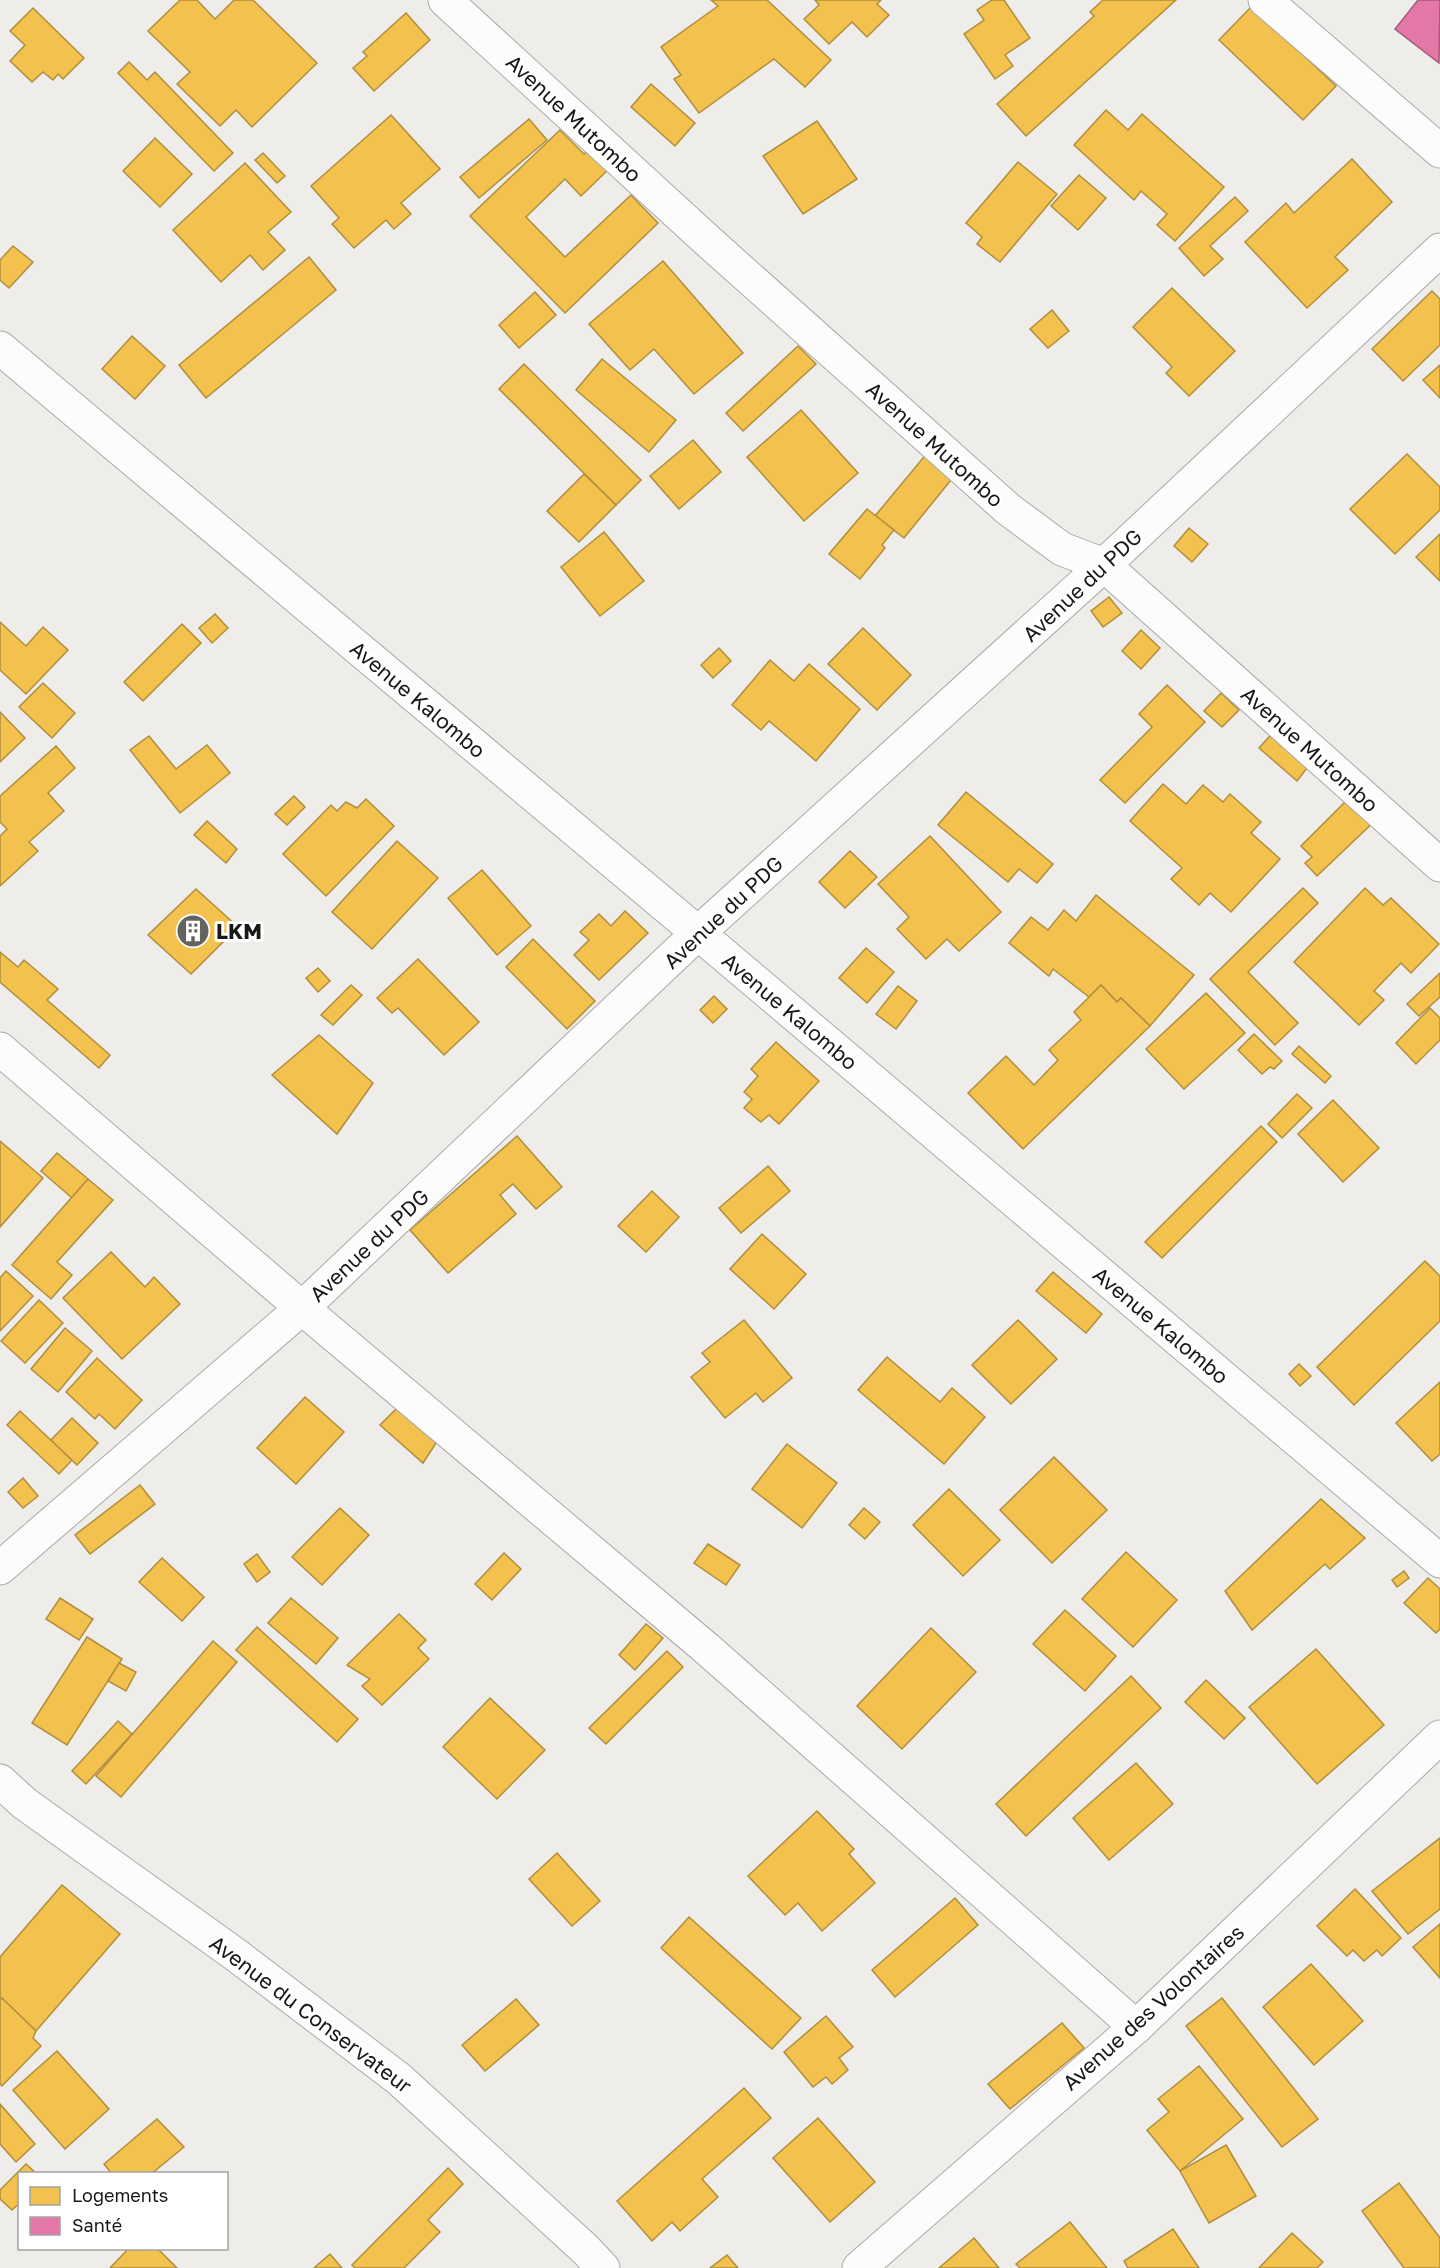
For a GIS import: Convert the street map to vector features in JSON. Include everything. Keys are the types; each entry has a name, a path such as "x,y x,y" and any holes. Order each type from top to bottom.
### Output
{"street":[{"name":"Avenue Mutombo","path":"445,0 709,242 1008,509 1062,549 1104,565 1440,865"},
{"path":"1264,0 1440,151"},
{"name":"Avenue du PDG","path":"0,1568 302,1308 698,933 1104,565 1440,250"},
{"name":"Avenue Kalombo","path":"0,348 698,933 1440,1561"},
{"path":"0,1049 302,1308 706,1648 1136,2027"},
{"name":"Avenue des Volontaires","path":"859,2268 1136,2027 1440,1737"},
{"name":"Avenue du Conservateur","path":"0,1781 24,1803 236,1955 399,2079 603,2268"}],"building: Logements":[{"path":"180,0 197,0 215,19 234,0 253,0 317,63 252,127 236,110 220,126 177,84 190,72 148,31"},
{"path":"711,0 767,0 831,60 805,87 774,59 699,113 674,79 681,75 661,47 718,6"},
{"path":"815,0 881,0 877,4 889,15 867,37 852,22 829,44 804,19 819,5"},
{"path":"992,0 1004,0 1030,38 1005,55 1013,66 995,79 964,34 984,20 977,10"},
{"path":"1103,0 1176,0 1026,136 997,104 1094,16 1090,12"},
{"path":"1252,6 1336,86 1303,120 1219,40"},
{"path":"33,8 84,58 63,79 58,74 53,80 43,72 32,82 10,61 25,45 10,31"},
{"path":"406,13 430,40 374,91 353,68 367,56 363,52"},
{"path":"129,62 147,80 155,72 233,153 214,171 118,73"},
{"path":"651,84 695,123 675,146 631,107"},
{"path":"1106,110 1128,130 1142,114 1224,187 1175,241 1157,225 1167,214 1141,191 1134,200 1074,145"},
{"path":"391,115 440,169 401,203 411,214 394,229 386,220 354,248 332,224 339,218 311,186"},
{"path":"529,119 547,140 479,198 460,177"},
{"path":"817,121 857,179 803,214 763,156"},
{"path":"560,130 584,154 594,145 613,165 581,196 565,179 526,217 565,257 631,195 658,223 565,313 470,216"},
{"path":"155,138 192,174 160,207 123,171"},
{"path":"263,153 285,176 277,183 255,160"},
{"path":"1352,159 1392,202 1335,257 1348,270 1307,308 1245,242 1286,203 1294,213"},
{"path":"1018,162 1057,194 1000,262 977,244 982,237 966,223"},
{"path":"245,163 291,212 268,232 285,250 263,270 250,255 221,282 173,230"},
{"path":"1079,175 1106,198 1078,230 1051,206"},
{"path":"1235,197 1248,211 1210,246 1223,259 1204,276 1179,248"},
{"path":"13,246 33,262 9,288 0,280 0,260"},
{"path":"309,257 336,290 206,398 179,365"},
{"path":"663,261 743,353 694,394 654,349 630,370 589,324"},
{"path":"1172,288 1235,351 1189,396 1166,373 1172,367 1133,327"},
{"path":"1432,291 1440,299 1440,345 1403,381 1372,349"},
{"path":"535,292 556,315 519,348 499,325"},
{"path":"1052,310 1069,331 1048,348 1030,329"},
{"path":"132,336 165,366 135,399 102,369"},
{"path":"798,346 816,364 743,431 726,413"},
{"path":"602,359 676,420 649,452 576,390"},
{"path":"524,364 641,480 616,505 499,389"},
{"path":"1440,365 1440,398 1423,380"},
{"path":"801,410 858,473 804,521 747,457"},
{"path":"693,440 721,472 679,509 650,476"},
{"path":"928,452 955,475 904,538 875,516"},
{"path":"1407,454 1440,487 1440,510 1395,554 1350,509"},
{"path":"584,474 616,505 579,542 547,511"},
{"path":"867,509 894,530 882,545 885,548 860,579 829,554"},
{"path":"1189,528 1208,544 1192,562 1174,546"},
{"path":"604,532 644,581 600,616 561,567"},
{"path":"1440,534 1440,581 1416,557"},
{"path":"1109,597 1122,613 1103,627 1091,611"},
{"path":"215,614 228,628 212,643 199,628"},
{"path":"0,622 26,646 43,627 68,650 26,694 0,670"},
{"path":"182,624 201,643 143,701 124,682"},
{"path":"863,628 911,675 877,710 828,664"},
{"path":"1141,630 1160,648 1141,669 1122,651"},
{"path":"719,648 731,661 713,678 701,665"},
{"path":"770,660 794,681 809,664 860,709 816,761 769,721 761,730 732,705"},
{"path":"43,683 75,713 52,738 19,707"},
{"path":"1167,685 1205,722 1125,803 1100,780 1152,727 1139,714"},
{"path":"1221,693 1239,710 1222,727 1204,711"},
{"path":"0,712 25,738 0,762"},
{"path":"1277,728 1314,759 1297,781 1259,748"},
{"path":"149,736 176,769 207,745 230,773 180,813 130,750"},
{"path":"56,746 75,768 48,793 64,811 29,842 38,851 0,886 0,836 7,829 0,822 0,796"},
{"path":"1163,784 1186,804 1203,785 1223,802 1230,794 1261,822 1251,833 1280,859 1231,912 1210,893 1199,905 1171,879 1182,868 1130,821"},
{"path":"966,792 1053,864 1037,883 1019,869 1008,882 938,825"},
{"path":"1354,793 1379,817 1317,876 1305,863 1312,857 1301,846"},
{"path":"294,796 305,807 287,825 275,814"},
{"path":"366,799 394,826 326,896 283,854 331,805 337,811 346,802 357,808"},
{"path":"207,821 237,849 226,863 194,835"},
{"path":"930,836 1001,912 959,951 947,939 926,959 897,929 909,917 878,884"},
{"path":"397,841 438,878 372,949 332,912"},
{"path":"850,851 877,877 845,908 819,882"},
{"path":"482,870 531,926 497,955 448,898"},
{"path":"1303,888 1318,903 1248,972 1298,1023 1275,1045 1210,979"},
{"path":"1365,888 1383,905 1391,898 1439,944 1411,973 1401,963 1374,991 1384,1000 1359,1025 1294,962"},
{"name":"LKM","path":"196,889 238,927 191,974 148,935"},
{"path":"1096,895 1194,975 1150,1026 1121,998 1117,1002 1101,985 1089,997 1053,969 1049,976 1009,943 1031,917 1048,930 1064,910 1076,921"},
{"path":"625,911 648,933 599,980 574,955 589,940 580,932 599,914 611,926"},
{"path":"533,939 595,1001 567,1029 506,967"},
{"path":"866,948 894,972 867,1003 839,978"},
{"path":"0,952 18,967 24,960 58,989 47,1000 110,1055 99,1068 0,982"},
{"path":"418,959 479,1022 444,1055 398,1008 392,1013 377,998"},
{"path":"318,968 330,981 318,992 306,978"},
{"path":"1440,973 1440,997 1419,1016 1407,1004"},
{"path":"351,985 362,995 333,1025 321,1015"},
{"path":"1101,985 1117,1002 1121,998 1150,1026 1023,1149 968,1093 1006,1056 1034,1085 1058,1060 1049,1050 1081,1020 1074,1012"},
{"path":"898,986 917,1001 896,1029 876,1014"},
{"path":"1206,993 1245,1033 1184,1089 1146,1049"},
{"path":"714,996 727,1009 713,1023 700,1010"},
{"path":"1430,1008 1440,1018 1440,1040 1416,1064 1396,1043"},
{"path":"1254,1034 1282,1061 1274,1069 1270,1067 1262,1074 1238,1050"},
{"path":"319,1035 373,1083 337,1134 272,1075"},
{"path":"776,1042 819,1081 779,1124 769,1115 761,1122 744,1108 752,1099 744,1092 758,1076 751,1069"},
{"path":"1299,1046 1331,1076 1325,1083 1292,1054"},
{"path":"1297,1094 1312,1108 1282,1138 1268,1124"},
{"path":"1333,1100 1379,1148 1343,1182 1298,1134"},
{"path":"1261,1126 1277,1142 1162,1258 1145,1242"},
{"path":"517,1136 562,1187 536,1209 513,1184 500,1195 516,1214 448,1273 410,1230"},
{"path":"0,1141 43,1178 0,1227"},
{"path":"57,1153 88,1179 72,1198 41,1171"},
{"path":"768,1166 790,1191 741,1233 719,1208"},
{"path":"88,1179 113,1200 57,1262 72,1275 51,1299 12,1265"},
{"path":"652,1191 679,1217 646,1252 618,1226"},
{"path":"762,1234 806,1274 774,1309 730,1269"},
{"path":"111,1252 145,1287 154,1277 180,1304 122,1359 63,1298"},
{"path":"1425,1261 1440,1276 1440,1321 1354,1405 1317,1367"},
{"path":"6,1271 33,1296 0,1331 0,1278"},
{"path":"1053,1272 1102,1314 1086,1333 1036,1291"},
{"path":"39,1300 63,1323 25,1363 1,1341"},
{"path":"744,1320 792,1378 763,1402 756,1393 725,1418 691,1377 710,1362 702,1353"},
{"path":"1018,1320 1057,1359 1011,1404 972,1365"},
{"path":"65,1328 92,1351 58,1392 31,1369"},
{"path":"887,1357 940,1402 952,1388 985,1417 944,1464 858,1390"},
{"path":"97,1358 142,1400 115,1429 99,1414 95,1419 66,1392"},
{"path":"1299,1364 1311,1376 1300,1386 1289,1374"},
{"path":"1440,1382 1440,1454 1432,1461 1396,1423"},
{"path":"305,1397 344,1432 296,1484 257,1448"},
{"path":"401,1404 436,1443 423,1463 380,1425"},
{"path":"20,1411 72,1460 59,1474 7,1425"},
{"path":"72,1418 98,1443 77,1465 51,1440"},
{"path":"787,1444 837,1483 802,1528 752,1489"},
{"path":"1054,1457 1107,1510 1052,1563 1000,1510"},
{"path":"23,1478 38,1496 23,1508 8,1492"},
{"path":"140,1485 155,1504 90,1554 75,1535"},
{"path":"949,1489 1000,1540 963,1576 913,1525"},
{"path":"1321,1499 1365,1538 1330,1569 1325,1564 1252,1630 1225,1591"},
{"path":"340,1508 369,1535 322,1585 292,1557"},
{"path":"864,1508 880,1522 865,1539 849,1525"},
{"path":"708,1544 740,1565 726,1585 694,1563"},
{"path":"1126,1552 1177,1600 1133,1647 1082,1599"},
{"path":"504,1553 521,1569 492,1600 475,1584"},
{"path":"257,1554 270,1572 257,1582 244,1564"},
{"path":"162,1558 204,1597 182,1621 139,1582"},
{"path":"1404,1571 1409,1578 1397,1587 1392,1580"},
{"path":"1428,1578 1440,1589 1440,1629 1436,1633 1404,1603"},
{"path":"60,1598 93,1619 79,1640 46,1619"},
{"path":"291,1598 338,1638 316,1664 268,1623"},
{"path":"1065,1610 1116,1656 1085,1691 1033,1644"},
{"path":"399,1614 426,1640 418,1648 429,1659 382,1705 362,1686 370,1679 347,1665"},
{"path":"646,1624 663,1638 635,1670 619,1655"},
{"path":"257,1627 358,1719 337,1742 236,1650"},
{"path":"931,1628 976,1672 902,1749 857,1706"},
{"path":"87,1637 122,1659 67,1745 32,1723"},
{"path":"213,1641 237,1662 121,1797 96,1776"},
{"path":"1316,1649 1384,1725 1317,1784 1249,1707"},
{"path":"667,1651 683,1667 606,1744 589,1728"},
{"path":"119,1663 136,1672 126,1691 108,1681"},
{"path":"1131,1676 1161,1708 1026,1836 996,1804"},
{"path":"1206,1680 1245,1718 1224,1739 1185,1702"},
{"path":"490,1698 545,1750 497,1799 443,1747"},
{"path":"118,1721 132,1734 86,1784 72,1771"},
{"path":"1136,1763 1173,1804 1109,1860 1073,1818"},
{"path":"817,1811 854,1849 849,1854 875,1883 822,1931 798,1903 785,1915 748,1876"},
{"path":"1440,1838 1440,1909 1408,1934 1372,1891"},
{"path":"557,1853 600,1901 572,1926 529,1879"},
{"path":"62,1885 120,1934 36,2031 0,1997 0,1957"},
{"path":"1355,1889 1401,1938 1382,1956 1377,1950 1364,1961 1353,1950 1347,1956 1317,1926"},
{"path":"955,1898 978,1925 895,1997 872,1970"},
{"path":"689,1917 801,2018 772,2049 661,1948"},
{"path":"1440,1924 1440,1978 1413,1947"},
{"path":"1311,1964 1363,2021 1314,2065 1263,2007"},
{"path":"2,1998 36,2031 33,2038 41,2046 2,2086 0,2084 0,2000"},
{"path":"1222,1998 1318,2119 1282,2147 1186,2026"},
{"path":"516,1999 539,2025 485,2071 462,2045"},
{"path":"826,2016 853,2047 839,2058 848,2070 832,2084 826,2077 813,2087 784,2052"},
{"path":"1062,2023 1084,2048 1010,2109 988,2084"},
{"path":"57,2051 109,2109 65,2149 13,2090"},
{"path":"1199,2066 1243,2119 1180,2171 1147,2130 1169,2112 1158,2099"},
{"path":"744,2088 771,2118 702,2179 718,2197 680,2231 672,2222 652,2241 617,2201"},
{"path":"0,2104 35,2144 16,2162 0,2144"},
{"path":"818,2118 875,2182 830,2222 773,2158"},
{"path":"157,2119 184,2147 153,2172 110,2172 104,2164"},
{"path":"1226,2145 1256,2196 1209,2223 1180,2171"},
{"path":"26,2164 35,2172 18,2172"},
{"path":"448,2168 463,2184 428,2220 440,2232 404,2268 355,2268 352,2265"},
{"path":"18,2172 18,2205 12,2210 0,2199 0,2190"},
{"path":"1399,2183 1440,2238 1440,2268 1404,2268 1362,2211"},
{"path":"1070,2222 1107,2268 1020,2268 1016,2264"},
{"path":"1173,2229 1199,2268 1128,2268 1124,2261"},
{"path":"1292,2233 1323,2262 1317,2268 1259,2268"},
{"path":"974,2238 999,2268 939,2268"},
{"path":"127,2250 159,2250 177,2268 110,2268"},
{"path":"330,2254 342,2268 314,2268"},
{"path":"727,2255 738,2268 710,2268"}],"building: Santé":[{"path":"1418,0 1440,0 1439,63 1395,29"}],"place":[{"name":"LKM","path":"193,931"}]}
